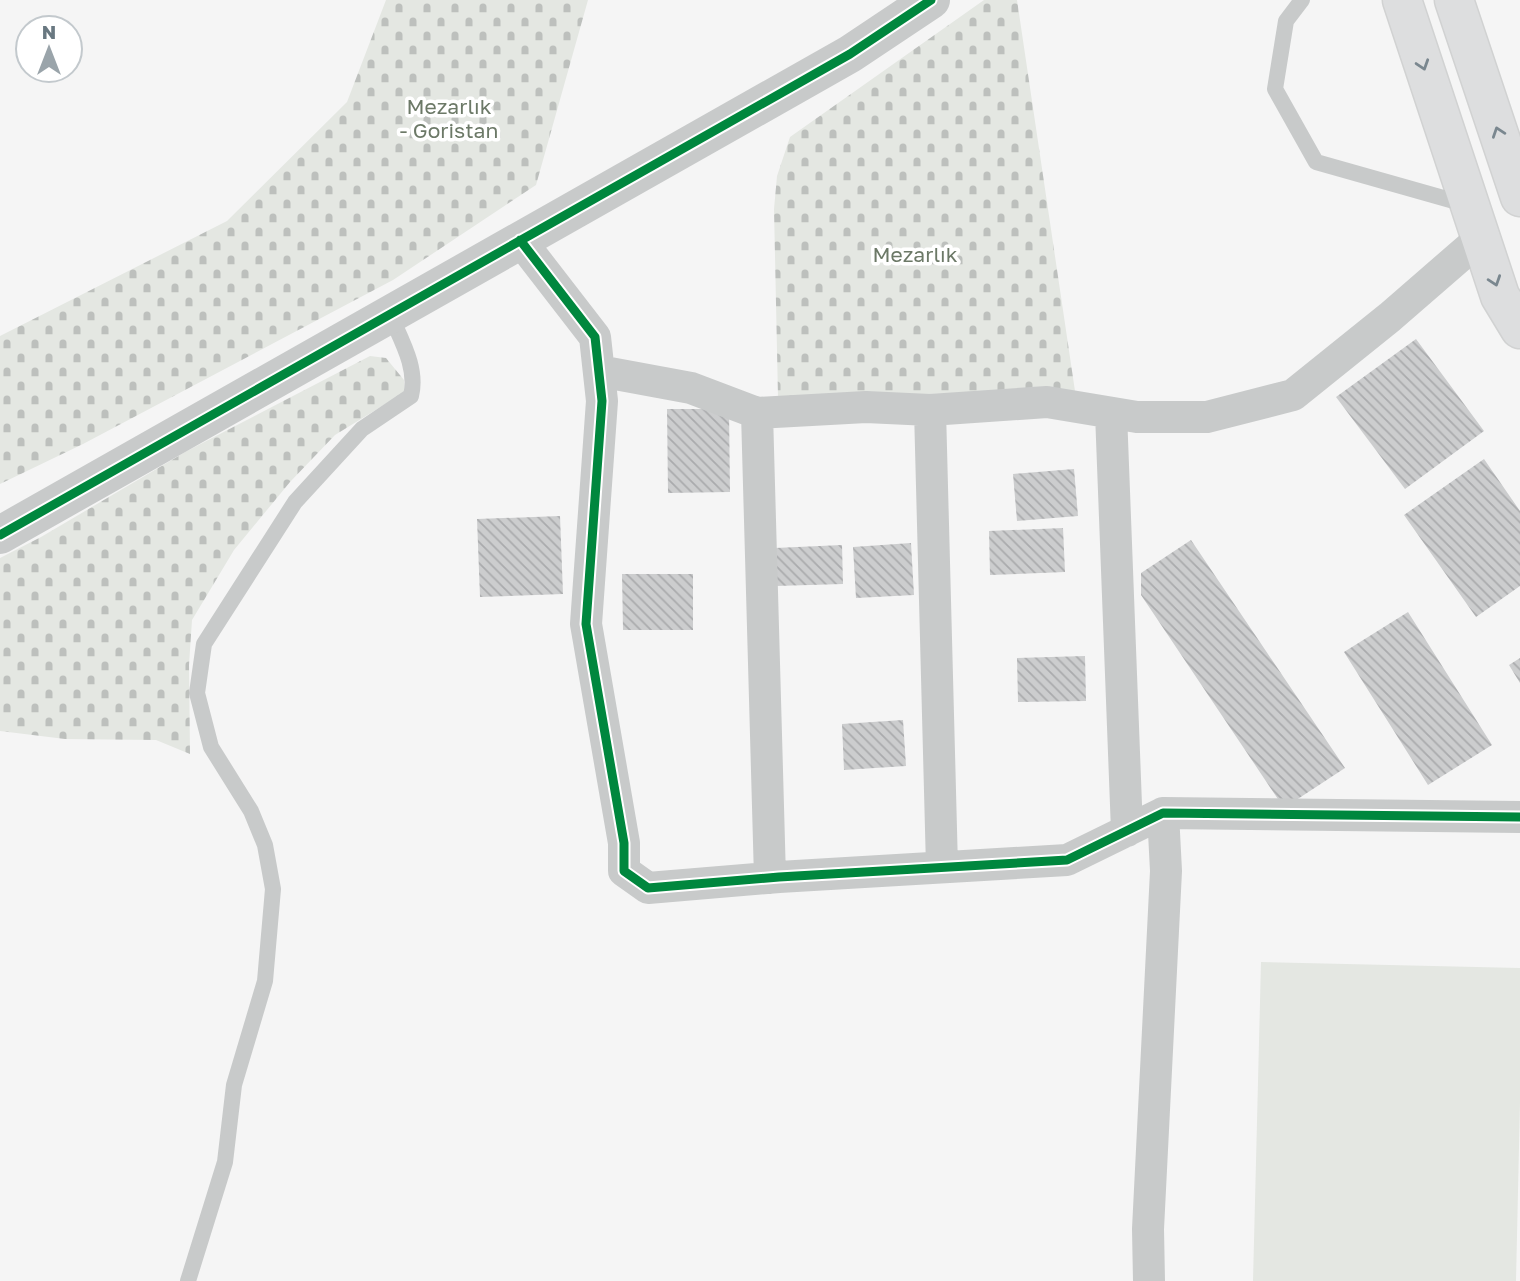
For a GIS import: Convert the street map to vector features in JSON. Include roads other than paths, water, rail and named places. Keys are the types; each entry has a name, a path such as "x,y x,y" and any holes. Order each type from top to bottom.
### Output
{"main road":[{"path":"1402,0 1500,296 1520,329"},
{"path":"1454,0 1520,197"}],"street":[{"path":"0,535 850,54 931,0"},
{"path":"598,371 691,388 757,413 866,407 930,410 1047,402 1138,417 1207,417 1293,395 1390,317 1476,222"},
{"path":"520,240 595,337 602,401 586,624 624,843 624,871 648,888 1067,860 1163,813 1520,817"},
{"path":"930,410 942,867"},
{"path":"757,413 770,878"},
{"path":"1111,413 1128,831"},
{"path":"1149,1281 1148,1230 1166,871 1163,813"}],"lane":[{"path":"1303,0 1286,21 1275,89 1316,162 1476,222"},
{"path":"188,1281 225,1162 234,1085 265,981 274,889 265,845 251,811 211,747 197,693 204,644 295,502 362,429 411,396 414,382 412,372 390,314"}],"park label":[{"name":"Mezarlık - Goristan","path":"449,119"},
{"name":"Mezarlık","path":"915,255"}]}
